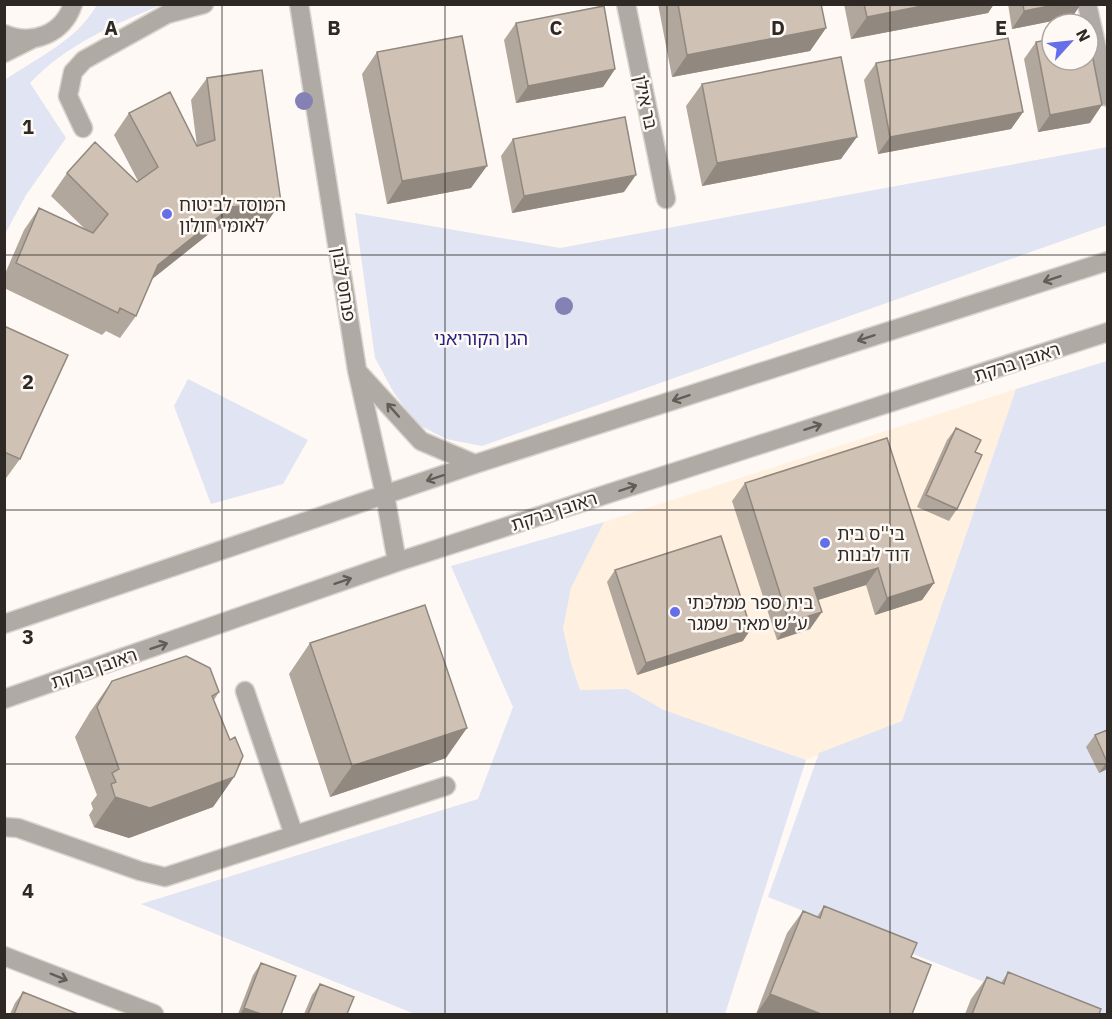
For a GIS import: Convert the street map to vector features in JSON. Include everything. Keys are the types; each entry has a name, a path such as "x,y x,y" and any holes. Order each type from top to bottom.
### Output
{"street":[{"path":"4,53 55,30 66,19 73,4"},
{"path":"83,128 68,96 73,72 84,60 167,14 204,4"},
{"name":"פנחס לבון","path":"299,4 357,370 385,495 397,562"},
{"name":"בר אילן","path":"626,4 666,199"},
{"path":"1087,4 1107,96"},
{"path":"4,34 19,39 34,39"},
{"path":"4,624 475,464 1107,261"},
{"name":"ראובן ברקת","path":"4,699 397,562 1107,332"},
{"path":"357,370 421,441 475,464"},
{"path":"245,691 294,835"},
{"path":"4,827 18,828 140,871 165,877 446,786"},
{"path":"4,956 154,1014"}],"shaded area":[{"path":"1016,389 902,721 806,760 664,710 627,689 580,690 563,629 571,588 604,522"}],"green space":[{"path":"97,5 161,5 108,28 75,46 44,69 30,83 66,138 26,195 5,234 5,80 67,39 88,18"},
{"name":"הגן הקוריאני","path":"1107,147 1107,225 482,446 446,439 417,424 394,393 375,358 355,213 560,248"},
{"path":"1107,361 1107,1014 1066,1014 768,897 819,753 902,721 1016,389"},
{"path":"188,379 308,440 283,484 211,504 174,406"},
{"path":"604,522 571,588 563,629 580,690 627,689 664,710 806,760 725,1014 415,1014 141,904 478,799 513,707 451,566"}],"building":[{"path":"678,4 821,4 826,28 687,55"},
{"path":"864,4 932,4 867,17"},
{"path":"1023,4 1059,4 1024,11"},
{"path":"604,6 615,69 528,86 516,23"},
{"path":"462,36 487,166 402,181 377,52"},
{"path":"1008,38 1023,112 890,137 876,63"},
{"path":"1040,41 1040,63 1036,42"},
{"path":"841,57 857,137 717,163 702,84"},
{"name":"המוסד לביטוח לאומי חולון","path":"262,70 281,202 231,207 158,265 136,316 120,308 118,313 16,263 39,208 93,233 108,214 67,173 95,142 137,182 158,167 129,113 170,92 197,146 215,140 207,78"},
{"path":"1042,72 1096,72 1102,105 1050,115"},
{"path":"625,117 636,175 524,196 513,139"},
{"path":"4,326 68,355 20,459 4,452"},
{"path":"956,428 981,440 975,452 982,455 957,509 926,495"},
{"name":"בי''ס בית דוד לבנות","path":"887,438 934,583 887,598 878,568 814,588 822,612 789,622 745,483"},
{"name":"בית ספר ממלכתי ע’’ש מאיר שמגר","path":"721,536 751,629 646,663 615,570"},
{"path":"425,605 467,728 352,766 310,643"},
{"path":"186,656 210,668 219,692 212,696 230,740 235,737 243,756 234,777 150,808 115,797 111,784 116,782 112,773 119,769 97,707 112,681"},
{"path":"1107,730 1107,762 1095,735"},
{"path":"824,906 917,943 911,957 931,965 912,1014 821,1014 770,994 803,911 820,918"},
{"path":"261,963 296,976 281,1014 261,1014 244,1008"},
{"path":"1008,972 1101,1009 1099,1014 972,1014 987,977 1004,984"},
{"path":"320,984 354,997 347,1014 308,1014"},
{"path":"23,992 78,1014 14,1014"}],"place":[{"name":"המוסד לביטוח לאומי חולון","path":"167,214"},
{"name":"בי''ס בית דוד לבנות","path":"825,543"},
{"name":"בית ספר ממלכתי ע’’ש מאיר שמגר","path":"675,612"}]}
